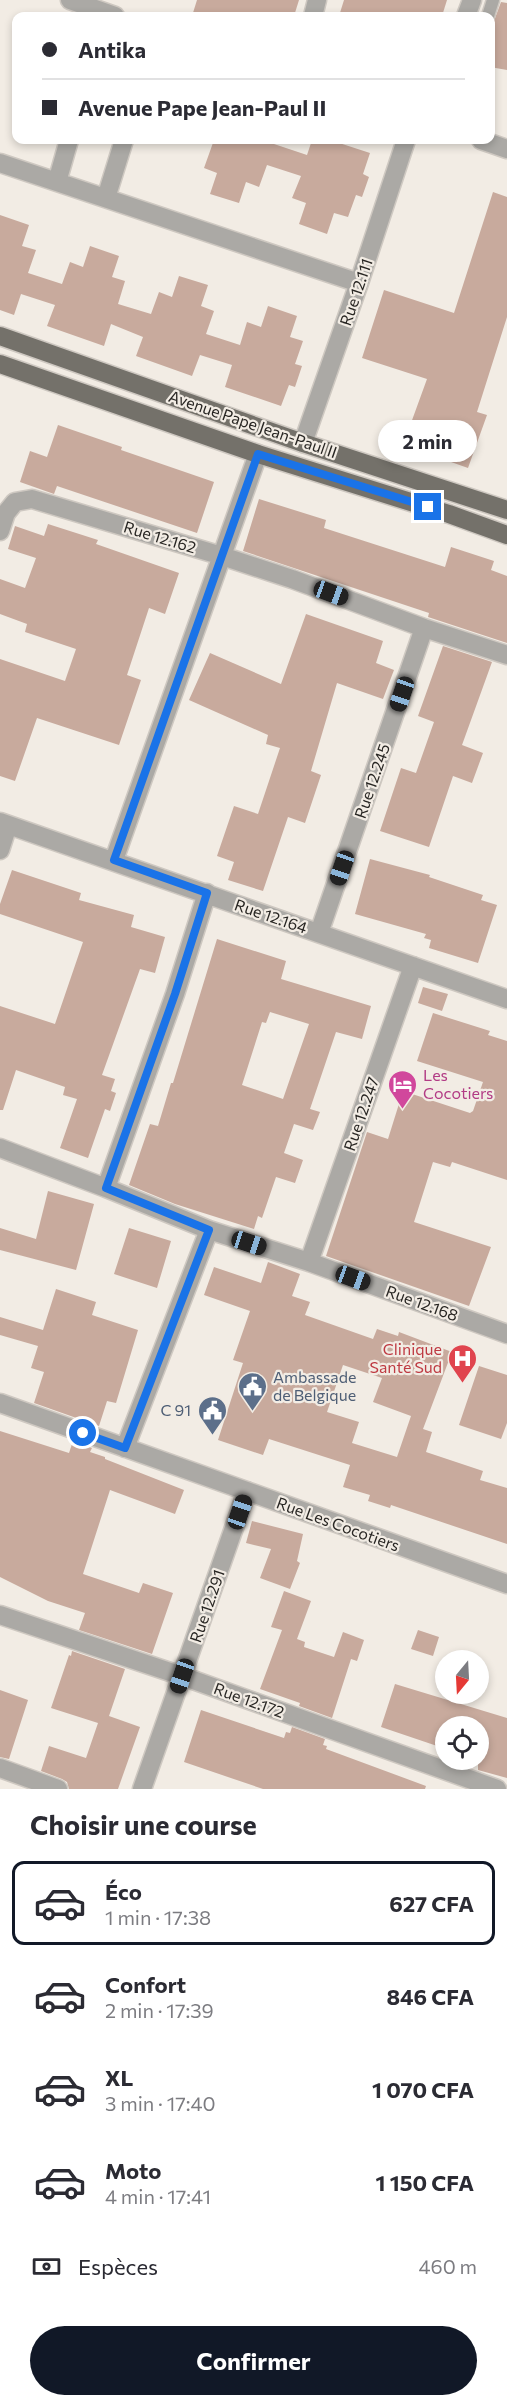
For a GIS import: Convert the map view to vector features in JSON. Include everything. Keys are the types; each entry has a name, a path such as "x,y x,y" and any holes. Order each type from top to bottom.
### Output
{"main road":[{"name":"Avenue Pape Jean-Paul II","path":"0,336 303,443 507,510"},
{"name":"Avenue Pape Jean-Paul II","path":"0,364 258,454 449,514 507,535"}],"street":[{"path":"70,0 99,12"},
{"path":"57,182 68,144"},
{"path":"105,198 123,144"},
{"name":"Rue 12.111","path":"303,443 405,144"},
{"path":"493,144 507,149"},
{"path":"0,163 359,283"},
{"path":"114,860 258,454"},
{"name":"Rue 12.162","path":"0,531 6,513 15,501 33,500 222,556 507,655"},
{"name":"Rue 12.245","path":"319,933 424,628"},
{"path":"0,850 4,823"},
{"name":"Rue 12.164","path":"4,823 507,999"},
{"path":"106,1188 175,994 207,893"},
{"name":"Rue 12.247","path":"309,1262 412,966"},
{"name":"Rue 12.168","path":"0,1148 209,1230 309,1262 507,1334"},
{"path":"125,1448 209,1230"},
{"name":"Rue Les Cocotiers","path":"0,1403 507,1584"},
{"name":"Rue 12.291","path":"142,1789 247,1491"},
{"name":"Rue 12.172","path":"0,1615 182,1676 497,1789"},
{"path":"0,1768 58,1789"}],"building":[{"path":"197,0 299,0 295,12 193,12"},
{"path":"344,0 447,0 443,12 340,12"},
{"path":"501,2 507,3 507,70 495,68 495,18"},
{"path":"213,144 274,144 307,155 311,144 342,144 370,153 363,174 369,177 362,197 356,195 348,217 334,213 327,234 299,224 306,203 292,198 301,176 267,165 259,187 246,182 239,203 210,194 217,173 204,168"},
{"path":"493,192 507,197 507,317 477,412 487,415 468,468 403,445 427,379 362,358 384,290 454,313"},
{"path":"0,215 29,225 22,246 36,250 28,273 62,284 70,262 83,267 90,246 119,256 112,277 125,281 118,304 151,314 159,292 172,297 179,276 208,285 201,306 214,311 206,334 240,345 247,322 261,327 268,306 297,316 290,337 303,341 295,364 302,366 295,387 289,385 281,406 225,387 232,365 200,355 192,376 136,356 143,337 111,324 104,346 47,326 55,305 21,294 14,315 0,310"},
{"path":"58,425 122,447 121,450 214,482 197,533 57,486 54,494 20,482 30,451 47,457"},
{"path":"259,499 326,520 324,528 445,567 451,547 494,561 491,570 507,576 507,643 428,617 429,613 243,551"},
{"path":"48,524 98,540 96,544 179,573 165,614 149,608 127,675 141,680 119,745 37,718 15,781 0,776 0,659 65,681 76,649 25,632 27,624 0,614 0,579 25,588 36,558 8,549 15,526 44,536"},
{"path":"306,614 383,641 376,663 394,670 383,699 337,683 311,771 321,775 305,823 288,817 263,891 228,880 234,862 217,856 234,806 258,814 280,748 266,744 268,735 189,700 210,653 281,684"},
{"path":"443,646 492,662 462,745 483,753 472,783 453,776 429,847 380,831 401,768 416,773 434,722 418,716"},
{"path":"370,859 430,875 429,877 483,895 481,900 497,905 478,963 429,948 431,940 424,938 426,934 355,914"},
{"path":"12,870 81,893 79,900 134,915 131,927 165,937 155,973 140,969 102,1075 115,1079 111,1091 116,1093 110,1111 105,1109 88,1158 60,1148 77,1099 63,1095 65,1087 16,1070 3,1110 0,1110 0,1006 55,1024 83,942 0,914 0,904"},
{"path":"217,939 286,961 281,979 371,1006 362,1039 336,1032 310,1109 320,1112 313,1130 294,1124 284,1153 303,1160 295,1183 276,1177 262,1218 258,1216 254,1229 175,1204 129,1185 150,1124 158,1126 171,1083 173,1083","holes":["270,1012 309,1024 283,1099 242,1085 262,1022 266,1023"]},
{"path":"423,987 448,994 442,1011 418,1003"},
{"path":"433,1013 490,1031 488,1035 507,1041 507,1180 452,1162 450,1167 433,1162 414,1222 491,1247 469,1306 326,1256 367,1132 388,1139 403,1091 470,1113 473,1111 483,1082 417,1061"},
{"path":"48,1191 94,1204 76,1270 0,1250 0,1228 36,1239"},
{"path":"129,1228 171,1241 157,1288 114,1274"},
{"path":"268,1262 300,1274 292,1296 310,1302 305,1315 373,1339 377,1329 398,1336 399,1332 452,1352 423,1429 432,1432 426,1452 483,1471 480,1480 507,1488 507,1544 391,1505 390,1508 368,1501 370,1495 343,1487 350,1465 269,1439 263,1455 218,1440 243,1363 233,1360 250,1311 204,1295 214,1267 261,1283","holes":["343,1365 382,1378 373,1402 411,1416 397,1457 352,1443 359,1422 327,1412"]},
{"path":"56,1289 96,1302 92,1315 138,1330 116,1403 107,1401 99,1426 34,1403 44,1372 31,1368 38,1346 0,1335 0,1317 43,1330"},
{"path":"479,1366 507,1375 507,1423 501,1439 459,1425"},
{"path":"0,1431 69,1453 73,1441 92,1448 90,1452 105,1457 105,1459 184,1490 175,1514 110,1490 83,1574 139,1593 143,1583 173,1593 152,1654 79,1630 85,1613 48,1601 0,1577"},
{"path":"252,1521 303,1534 297,1561 300,1563 290,1589 260,1578 271,1549 246,1543"},
{"path":"284,1591 311,1601 297,1639 305,1642 304,1647 334,1657 343,1632 364,1640 357,1661 351,1659 332,1718 299,1706 300,1703 260,1689 282,1630 271,1627"},
{"path":"418,1630 439,1637 433,1656 411,1649"},
{"path":"72,1651 125,1669 109,1716 140,1727 118,1789 69,1789 67,1782 41,1771 49,1746 86,1758 98,1723 51,1708"},
{"path":"395,1684 435,1696 435,1704 461,1704 507,1718 507,1778 478,1770 489,1770 489,1716 435,1716 435,1745 381,1727"},
{"path":"0,1690 28,1700 9,1759 0,1757"},
{"path":"201,1710 284,1738 286,1732 290,1733 292,1727 325,1739 323,1745 327,1746 326,1749 426,1786 425,1789 263,1789 184,1762"}],"place":[{"name":"Les Cocotiers","path":"402,1110"},
{"name":"Clinique Santé Sud","path":"463,1384"},
{"name":"Ambassade de Belgique","path":"252,1412"},
{"name":"C 91","path":"212,1436"}],"route":[{"path":"83,1433 125,1448 209,1230 106,1188 175,994 207,893 114,860 258,454 428,507"}]}
